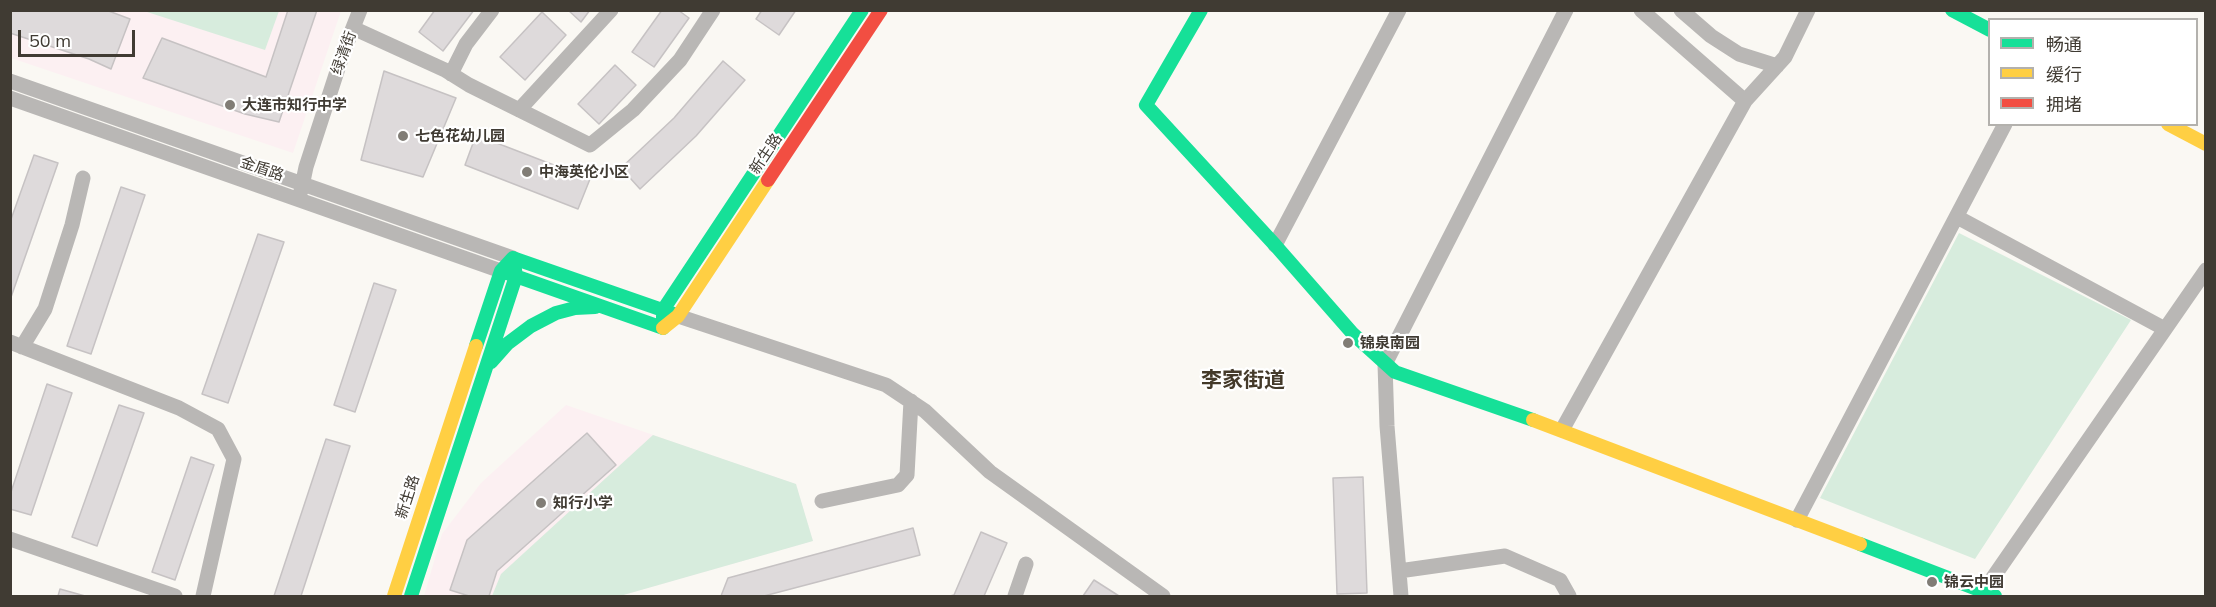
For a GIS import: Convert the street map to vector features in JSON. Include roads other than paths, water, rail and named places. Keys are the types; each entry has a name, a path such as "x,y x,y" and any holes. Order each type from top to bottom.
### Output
{"street":[{"name":"绿清街","path":"299,200 306,167 336,73 360,10"},
{"path":"451,74 466,44 492,10"},
{"path":"519,110 611,10"},
{"path":"353,28 451,74 590,146 633,110 680,60 713,10"},
{"name":"新生路","path":"663,310 862,10"},
{"name":"新生路","path":"663,328 678,316 881,10"},
{"path":"1201,10 1146,105 1275,245 1353,334 1395,372 1562,430 1989,594 2205,270"},
{"path":"1275,245 1399,10"},
{"path":"1401,597 1388,437 1385,364 1566,10"},
{"path":"1641,10 1745,101"},
{"path":"1681,10 1711,36 1739,54 1776,66"},
{"path":"1562,430 1745,101 1785,57 1808,10"},
{"path":"1952,10 1978,16 1988,29"},
{"name":"金盾路","path":"10,81 513,258"},
{"name":"金盾路","path":"10,98 508,274"},
{"path":"1797,520 2004,126"},
{"path":"2172,126 2205,144"},
{"path":"83,178 72,225 45,309 16,344 179,408 218,429 234,459 203,597"},
{"path":"1957,217 2165,329"},
{"path":"513,258 886,385 925,411 990,472 1164,597"},
{"name":"新生路","path":"394,597 401,570 513,258"},
{"path":"508,274 663,328 663,310"},
{"name":"新生路","path":"411,597 485,369 508,274"},
{"path":"485,369 507,344 531,326 566,311 600,306"},
{"path":"822,501 898,484 907,475 911,401"},
{"path":"10,539 175,597"},
{"path":"1399,571 1505,556 1560,580 1569,597"},
{"path":"1015,597 1026,564"}],"place":[{"name":"大连市知行中学","path":"230,105"},
{"name":"七色花幼儿园","path":"403,136"},
{"name":"中海英伦小区","path":"527,172"},
{"name":"锦泉南园","path":"1348,343"},
{"name":"知行小学","path":"541,503"},
{"name":"锦云中园","path":"1932,582"}],"district":[{"name":"李家街道","path":"1243,381"}]}
